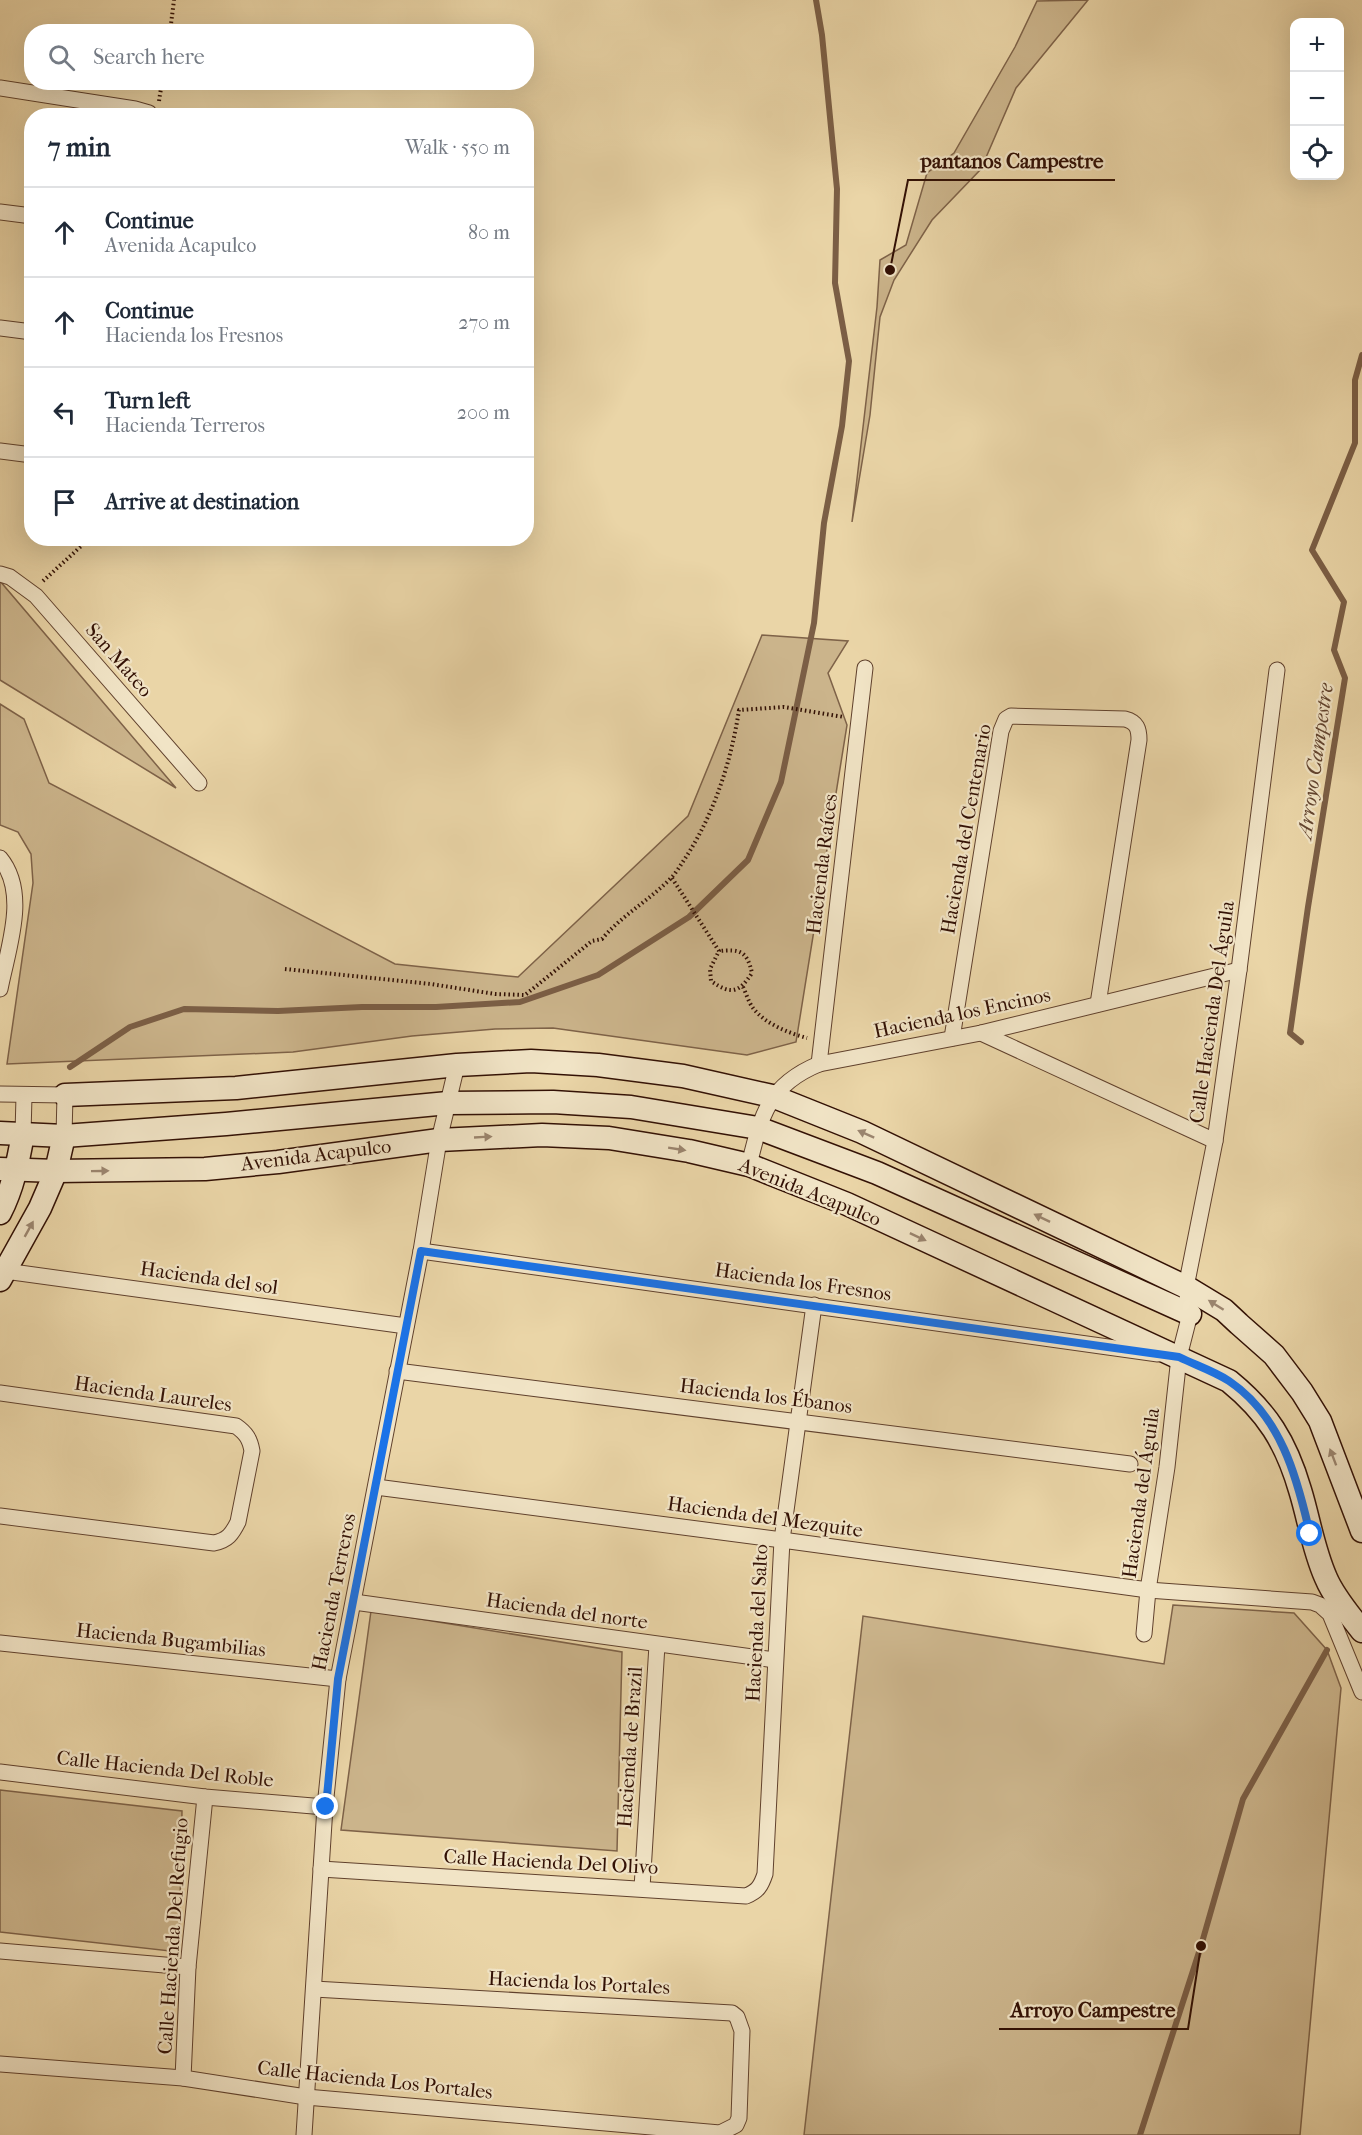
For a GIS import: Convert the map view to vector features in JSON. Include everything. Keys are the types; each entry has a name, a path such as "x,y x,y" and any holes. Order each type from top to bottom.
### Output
{"street":[{"path":"0,88 129,108"},
{"path":"0,212 24,215"},
{"path":"0,328 24,331"},
{"path":"0,451 24,454"},
{"name":"San Mateo","path":"0,574 10,577 32,592 199,783"},
{"name":"Hacienda Raíces","path":"819,1064 866,668"},
{"name":"Calle Hacienda Del Águila","path":"1179,1357 1190,1314 1186,1287 1215,1141 1277,670"},
{"name":"Hacienda del Centenario","path":"952,1038 1001,731 1006,720 1011,716 1125,718 1136,724 1139,730 1098,1005"},
{"path":"1,984 16,908 14,888 4,863"},
{"name":"Hacienda los Encinos","path":"748,1165 758,1128 772,1096 788,1081 819,1064 981,1033 1239,970"},
{"path":"981,1033 1215,1141"},
{"path":"0,1094 65,1095 236,1088 457,1065 531,1062 619,1067 683,1076 772,1096 862,1132 1186,1287 1224,1310 1274,1355 1320,1420 1362,1531"},
{"name":"Hacienda Terreros","path":"304,2135 321,1869 338,1679 421,1251 439,1140 457,1065"},
{"path":"0,1213 8,1198 9,1169 23,1134 24,1095"},
{"path":"3,1275 40,1208 56,1171 64,1136 65,1095"},
{"name":"Avenida Acapulco","path":"0,1133 64,1136 226,1125 448,1103 553,1102 631,1107 758,1128 877,1173 1190,1314"},
{"name":"Avenida Acapulco","path":"9,1169 56,1171 205,1168 278,1162 439,1140 542,1135 609,1138 689,1151 748,1165 847,1204 1229,1381 1251,1399 1273,1426 1290,1459 1310,1534 1326,1579 1362,1631"},
{"name":"Hacienda los Fresnos","path":"421,1251 1179,1357"},
{"name":"Hacienda del sol","path":"3,1275 406,1326"},
{"name":"Hacienda del Salto","path":"765,1874 782,1540 814,1305"},
{"name":"Hacienda del Águila","path":"1144,1634 1167,1467 1179,1357"},
{"name":"Hacienda los Ébanos","path":"397,1371 1130,1464"},
{"name":"Hacienda Laureles","path":"0,1393 236,1426 244,1431 250,1440 252,1451 238,1522 233,1533 226,1540 214,1543 0,1516"},
{"name":"Hacienda del Mezquite","path":"376,1487 1149,1590 1312,1602 1320,1605 1330,1614 1362,1692"},
{"name":"Hacienda del norte","path":"354,1602 775,1660"},
{"name":"Hacienda Bugambilias","path":"0,1643 338,1679"},
{"name":"Hacienda de Brazil","path":"642,1888 657,1645"},
{"name":"Calle Hacienda Del Roble","path":"0,1772 205,1797 326,1807"},
{"name":"Calle Hacienda Del Refugio","path":"183,2078 189,1967 205,1797"},
{"name":"Calle Hacienda Del Olivo","path":"321,1869 746,1896 756,1892 762,1885 765,1874"},
{"path":"0,1951 189,1967"},
{"name":"Hacienda los Portales","path":"314,1989 732,2013 737,2017 742,2031 739,2118"},
{"name":"Calle Hacienda Los Portales","path":"0,2064 183,2078 306,2097 720,2133 736,2125 739,2118"}],"path":[{"path":"171,24 174,0"},
{"path":"32,592 81,546"},
{"path":"285,969 431,984 495,994 525,995 592,941 602,939 612,927 672,878 697,841 713,807 733,746 739,710 784,707 860,719"},
{"path":"672,878 718,951"},
{"path":"734,949 743,952 750,963 752,973 743,987 735,990 720,987 711,981 710,969 718,951 734,949"},
{"path":"743,987 753,1009 774,1025 789,1034 822,1041"}],"shaded area":[{"path":"1088,0 1016,88 981,169 932,220 894,280 880,317 870,415 852,522 877,307 880,260 906,245 927,173 954,153 1015,47 1037,1"},
{"path":"0,581 176,788 0,680"},
{"path":"762,635 848,641 828,673 847,725 796,1042 747,1055 553,1028 495,1029 412,1036 293,1052 7,1064 33,883 31,854 18,832 0,825 0,704 24,719 49,783 395,964 518,977 688,816"},
{"path":"1173,1605 1294,1613 1327,1650 1341,1688 1300,2135 804,2135 863,1616 1164,1664"},
{"path":"371,1611 622,1652 617,1851 341,1830"},
{"path":"0,1790 182,1811 179,1952 0,1932"}],"waterway":[{"path":"70,1067 130,1027 184,1009 278,1011 362,1007 436,1007 520,1002 598,975 689,917 748,860 781,782 814,623 824,523 842,426 849,361 835,283 837,189 822,35 816,0"},
{"name":"Arroyo Campestre","path":"1301,1042 1290,1033 1345,678 1334,650 1344,602 1312,550 1355,443 1355,380 1362,355"},
{"name":"Arroyo Campestre","path":"1140,2135 1201,1946 1243,1799 1327,1650"}],"place":[{"name":"pantanos Campestre","path":"890,270"},
{"name":"Arroyo Campestre","path":"1201,1946"}],"route":[{"path":"326,1807 338,1679 421,1251 1179,1357 1229,1381 1251,1399 1273,1426 1290,1459 1310,1534"}]}
